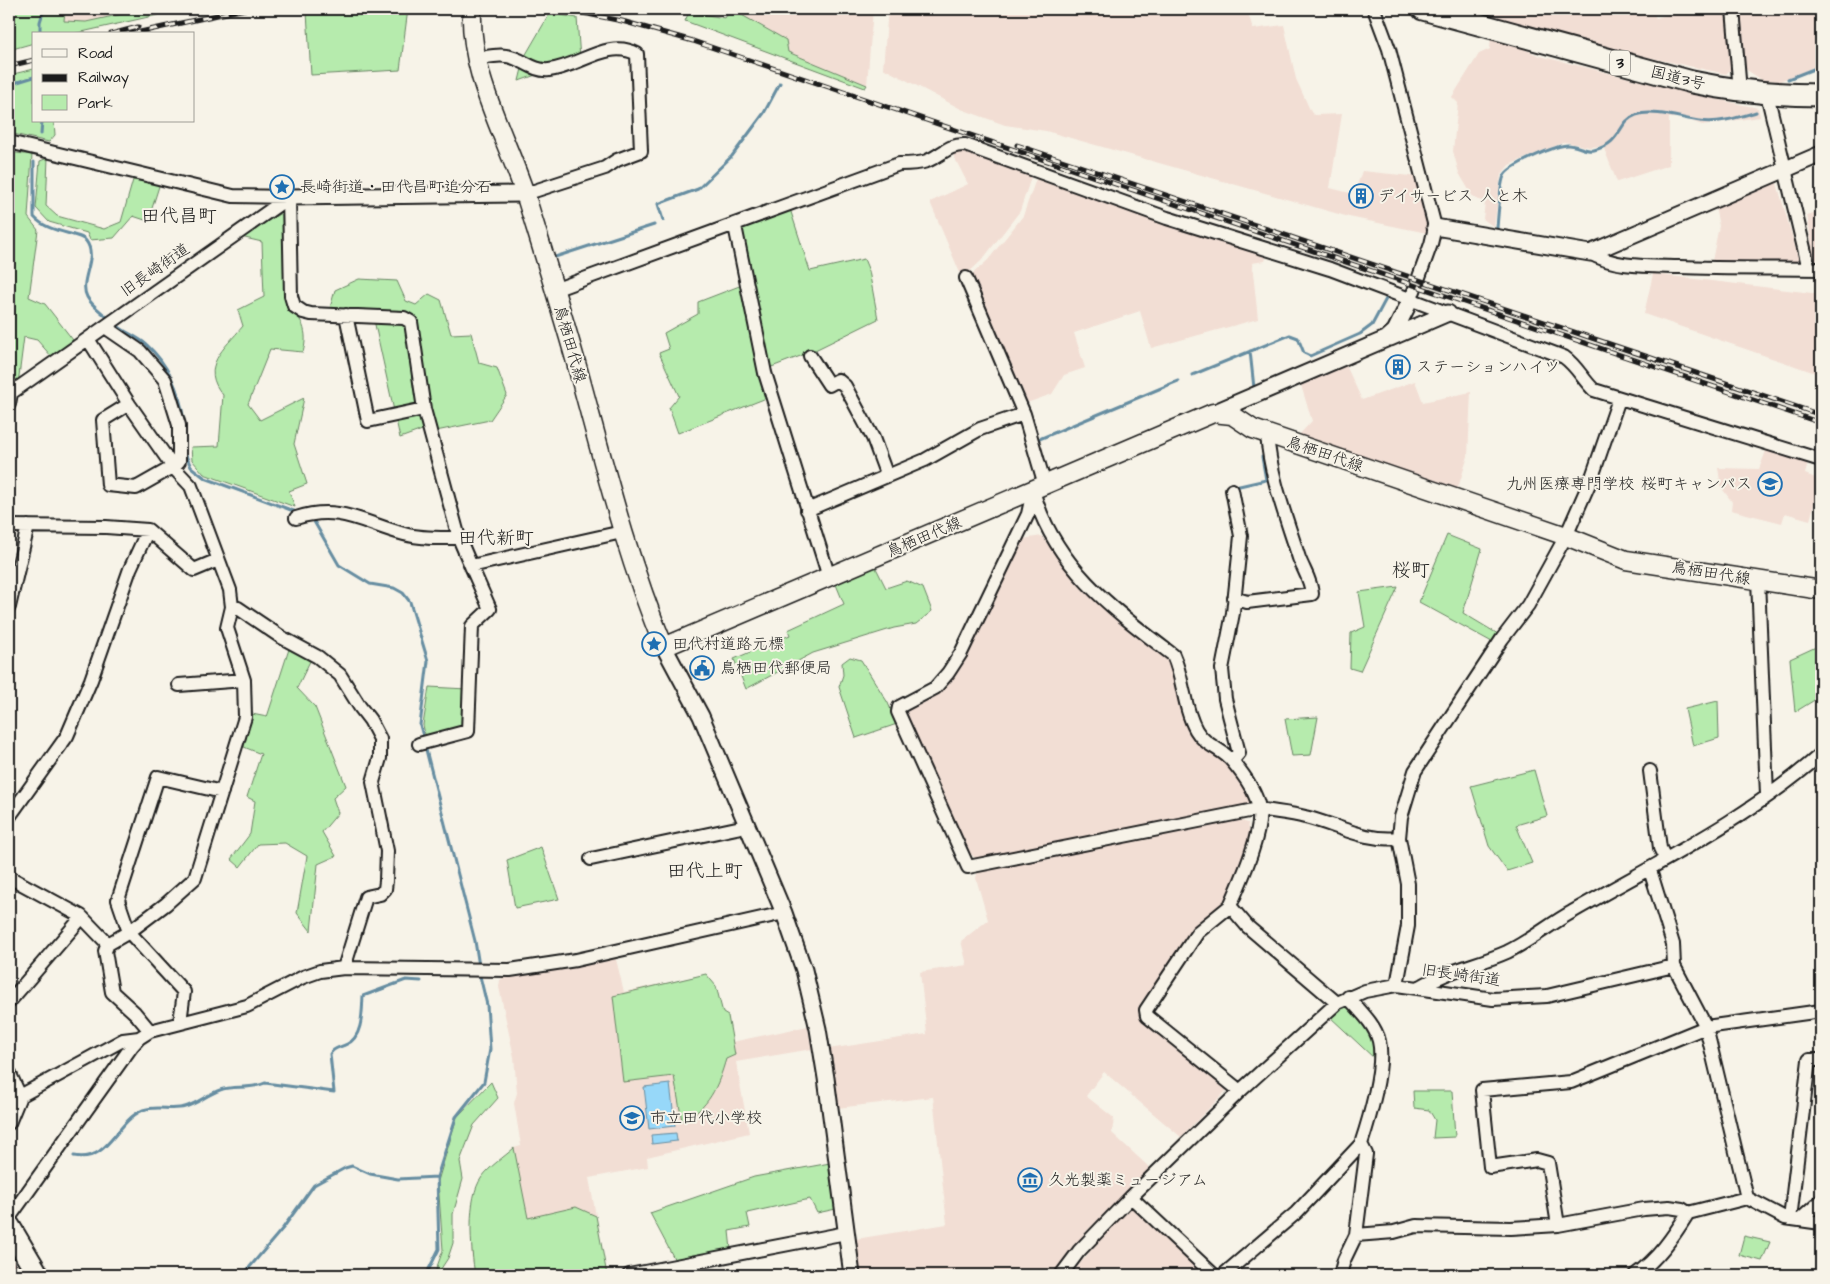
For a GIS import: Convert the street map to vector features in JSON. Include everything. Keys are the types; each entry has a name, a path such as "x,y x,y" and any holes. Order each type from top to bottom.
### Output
{"highway":[{"name":"国道3号","path":"1423,9 1650,72 1740,91 1766,94 1821,95"},
{"path":"9,1226 38,1275"}],"main road":[{"name":"鳥栖田代線","path":"472,9 471,30 475,59 525,194 622,532 646,603 664,647 1213,413 1232,416 1253,429 1566,536 1626,560 1821,590"}],"street":[{"path":"1374,9 1389,49 1435,227 1411,299 1395,331 1386,339"},
{"path":"1733,9 1740,91"},
{"path":"9,142 233,196 289,197 525,194 605,168 617,160 641,151 637,54 629,50 608,48 579,62 546,71 507,56 475,59"},
{"path":"1435,227 1590,253 1599,258 1616,262 1646,266 1753,270 1815,269 1784,170 1766,94"},
{"path":"554,290 735,226 899,164 924,162 939,156 954,145 966,145 1167,218 1297,258 1564,357 1575,364 1584,382 1594,390 1821,460"},
{"path":"1590,253 1821,154"},
{"path":"289,197 291,296 294,306 303,312 404,318 411,322 424,409 459,538 490,610 472,626 468,731 423,744"},
{"name":"旧長崎街道","path":"105,326 289,197"},
{"path":"735,226 765,373 829,577"},
{"path":"966,278 1024,414 1039,488 1042,520 1065,558 1087,585 1173,654 1180,670 1188,714 1197,731 1203,740 1232,761 1252,790 1259,809 1254,846 1230,906 1198,932 1146,1010 1147,1016 1240,1091"},
{"path":"1213,413 1448,313"},
{"path":"346,315 368,421 424,409"},
{"path":"10,398 105,326 140,351 165,380 179,425 178,461 173,467 136,488 108,485 103,420 129,404"},
{"path":"88,339 129,404 173,467 191,486 230,590 232,607 227,628 244,680 245,717 196,878 129,932 108,944 105,951 112,992 135,1012 144,1034"},
{"path":"810,356 828,385 838,380 845,386 873,438 887,476"},
{"path":"1397,985 1408,926 1408,884 1399,838 1401,817 1416,771 1497,646 1528,605 1566,536 1592,477 1619,399"},
{"path":"807,510 925,460 980,429 1024,414"},
{"path":"1234,598 1247,602 1312,594 1311,582 1300,561 1274,476 1267,434"},
{"path":"1039,488 962,653 935,688 899,707 898,712 968,867 1259,809 1305,816 1363,837 1382,840 1399,838"},
{"path":"1232,490 1241,536 1234,598 1222,669 1225,699 1239,753 1232,761"},
{"path":"296,518 315,512 356,517 405,534 432,538 459,538"},
{"path":"9,526 132,528 148,530 194,570 218,560"},
{"path":"9,607 28,526"},
{"path":"9,817 67,736 91,680 130,569 148,530"},
{"path":"471,566 622,532"},
{"path":"1758,580 1767,795"},
{"path":"232,607 238,608 281,637 318,657 340,674 380,738 380,758 373,782 387,851 386,881 384,889 380,894 366,897 344,968"},
{"path":"664,647 701,716 784,913 804,970 818,1029 852,1275"},
{"path":"179,685 244,680"},
{"path":"1420,987 1454,970 1508,952 1571,912 1650,870 1665,858 1721,826 1767,795 1821,754"},
{"path":"1650,771 1660,848 1665,858"},
{"path":"180,1022 184,992 129,932 118,900 158,777 222,792"},
{"path":"591,859 746,826"},
{"path":"1650,870 1673,944 1674,966 1706,1027 1748,1198"},
{"path":"9,877 81,916 108,944"},
{"path":"1223,1275 1296,1213 1360,1144 1374,1098 1379,1042 1371,1024 1248,927 1230,906"},
{"path":"9,1123 20,1096 122,1040 180,1022 247,1006 303,977 320,971 344,968 510,970 576,960 784,913"},
{"path":"9,1002 81,916"},
{"name":"旧長崎街道","path":"1061,1275 1078,1251 1131,1197 1240,1091 1342,1000 1372,989 1397,985 1420,987 1493,1000 1547,996 1674,966"},
{"path":"1558,1225 1548,1163 1537,1160 1490,1167 1482,1090 1571,1082 1706,1027 1821,1011"},
{"path":"9,1218 144,1034"},
{"path":"1795,1219 1809,1060 1821,1060"},
{"path":"9,1072 20,1096"},
{"path":"1340,1275 1344,1260 1356,1235 1366,1154 1360,1144"},
{"path":"1131,1197 1214,1275"},
{"path":"1635,1275 1647,1267 1670,1242 1688,1214 1748,1198 1795,1219 1821,1222"},
{"path":"1795,1219 1821,1201"},
{"path":"1356,1235 1394,1232 1416,1226 1511,1228 1558,1225 1644,1209 1669,1207 1682,1209 1688,1214"},
{"path":"629,1275 846,1233"}],"shaded area":[{"path":"65,9 145,9 86,22 64,21"},
{"path":"731,9 873,9 867,85 788,52 786,40"},
{"path":"888,9 1247,9 1253,29 1284,25 1296,79 1311,112 1314,115 1342,114 1330,188 1354,194 1362,171 1420,177 1430,218 1427,233 1349,217 1046,131 1005,125 961,109 883,68"},
{"path":"1452,9 1652,9 1656,18 1684,9 1729,9 1733,67 1726,74 1540,34"},
{"path":"1739,9 1821,9 1821,64 1780,81 1762,80 1744,68"},
{"path":"1491,35 1540,56 1697,95 1758,108 1760,117 1702,125 1683,118 1669,118 1669,165 1617,182 1603,146 1589,147 1565,142 1509,165 1501,175 1494,227 1483,219 1485,203 1473,197 1459,173 1453,151 1458,103 1452,97 1479,54 1490,49"},
{"path":"966,147 1032,174 1020,211 982,260 966,275 960,273 930,202 968,184 951,151"},
{"path":"1037,176 1268,252 1265,261 1252,263 1258,319 1151,348 1140,311 1074,333 1085,368 1064,375 1052,394 1024,404 969,277 988,260 1023,216"},
{"path":"1776,180 1799,260 1791,266 1711,266 1719,226 1715,207"},
{"path":"1821,211 1821,263 1814,259 1807,215"},
{"path":"1653,274 1821,294 1821,375 1644,314"},
{"path":"1345,363 1362,400 1415,381 1423,402 1471,392 1468,456 1457,491 1297,437 1312,421 1300,382"},
{"name":"九州医療専門学校 桜町キャンパス","path":"1766,451 1808,463 1805,474 1821,480 1810,520 1785,513 1782,523 1731,510 1732,502 1721,487 1718,468 1759,469"},
{"path":"1042,536 1080,587 1171,663 1177,685 1218,757 1230,766 1252,800 1249,806 981,859 975,858 966,849 962,836 905,716 909,708 940,690 962,665 1022,539"},
{"path":"1238,820 1248,823 1250,835 1231,896 1198,925 1140,1004 1141,1015 1229,1088 1181,1137 1104,1072 1086,1096 1114,1118 1112,1133 1150,1168 1085,1233 1051,1275 861,1275 856,1239 947,1224 933,1097 837,1108 828,1049 927,1034 920,972 967,965 961,941 988,920 976,878 978,871"},
{"name":"市立田代小学校","path":"615,955 624,992 706,974 716,986 723,1013 728,1016 732,1042 808,1026 812,1049 736,1062 749,1133 647,1157 648,1167 589,1178 607,1275 475,1275 471,1253 473,1203 481,1177 514,1148 521,1146 514,1103 517,1093 514,1057 499,987 500,980 504,977"},
{"path":"1132,1203 1207,1275 1070,1275"},
{"path":"9,1254 22,1275 9,1275"}],"green space":[{"path":"14,9 65,9 64,21 86,22 145,9 184,9 82,32 32,32 32,44 9,50 9,20"},
{"path":"341,9 408,9 400,70 311,75 307,12"},
{"path":"731,9 786,40 788,52 867,85 865,88 685,21 689,12 725,18"},
{"path":"550,13 577,18 580,59 519,81 525,56"},
{"path":"32,69 32,122 54,122 55,135 49,142 9,133 9,75"},
{"path":"9,152 32,155 28,217 38,230 29,297 45,304 73,340 52,357 37,340 24,337 18,384 9,386"},
{"path":"48,158 46,206 57,216 104,229 121,222 133,180 160,183 148,221 133,216 114,238 90,240 87,233 49,222 36,208 40,161"},
{"path":"790,209 810,271 864,259 869,271 878,319 811,352 769,368 741,227"},
{"path":"286,210 286,305 292,309 303,326 305,345 303,352 270,349 248,404 260,420 304,398 294,444 307,484 289,491 295,507 204,474 192,460 191,447 219,446 223,395 216,385 213,376 214,367 222,351 243,326 238,310 264,297 262,242 241,237"},
{"path":"359,279 397,281 406,301 416,305 429,294 441,300 451,334 471,333 479,363 497,368 507,395 490,420 436,431 425,429 400,438 372,311 330,308 335,290"},
{"path":"742,285 769,397 678,433 669,408 679,396 659,353 669,349 664,333 698,314 698,302"},
{"path":"1447,535 1482,549 1463,613 1498,634 1492,642 1419,602"},
{"path":"875,566 886,588 907,581 923,588 932,611 916,624 894,628 813,653 746,689 734,659 790,635 788,630 844,604 835,582"},
{"path":"1398,587 1360,671 1350,668 1351,633 1365,627 1359,592"},
{"path":"290,646 311,659 297,688 315,707 346,786 333,798 338,813 322,832 336,856 318,864 311,931 297,913 307,856 285,843 258,844 240,867 231,859 250,834 255,801 247,797 261,754 244,747 252,714 267,717"},
{"path":"1816,647 1821,660 1821,696 1795,712 1790,659"},
{"path":"850,657 861,660 888,703 897,724 856,738 839,687 843,675 842,663"},
{"path":"429,687 467,689 466,726 426,739 423,725"},
{"path":"1718,701 1719,738 1693,746 1685,709"},
{"path":"1318,717 1311,755 1292,756 1285,719"},
{"path":"1534,770 1547,816 1516,825 1532,863 1507,871 1489,846 1471,786"},
{"path":"541,847 559,899 515,908 507,860"},
{"path":"706,974 716,986 723,1013 728,1016 735,1055 726,1059 716,1087 706,1103 682,1121 674,1076 623,1082 613,996"},
{"path":"1347,1004 1369,1029 1374,1041 1376,1060 1329,1016"},
{"path":"491,1082 498,1098 474,1125 460,1161 463,1179 453,1214 453,1243 448,1258 437,1275 434,1275 443,1250 438,1181 457,1117"},
{"path":"1413,1091 1452,1091 1455,1137 1433,1138 1435,1120 1429,1110 1414,1108"},
{"path":"514,1148 528,1218 576,1207 596,1216 607,1275 475,1275 471,1224 477,1186 489,1169"},
{"path":"830,1163 836,1209 817,1213 810,1199 747,1213 750,1227 729,1231 731,1250 677,1264 650,1213 754,1177"},
{"path":"1744,1236 1770,1242 1762,1261 1739,1255"}],"water":[{"path":"670,1084 675,1126 649,1129 644,1087"},
{"path":"676,1133 677,1141 652,1144 651,1135"}],"waterway":[{"path":"40,32 40,22 44,9"},
{"path":"1788,79 1821,66"},
{"path":"9,89 11,84 32,78"},
{"path":"663,220 658,204 698,189 732,156 764,113 780,83"},
{"path":"1497,228 1500,193 1504,176 1534,156 1568,145 1591,150 1603,147 1615,138 1630,118 1643,113 1714,122 1729,120 1756,112"},
{"path":"41,134 42,122"},
{"path":"34,162 34,217 47,227 77,236 86,241 90,255 85,283 87,297 109,319"},
{"path":"552,258 654,225"},
{"path":"1192,375 1290,335 1298,338 1304,353 1310,356 1360,334 1372,325 1387,297"},
{"path":"114,323 147,345 162,361 180,400 184,421"},
{"path":"1250,351 1254,388"},
{"path":"1037,440 1178,381"},
{"path":"185,453 191,467 205,478 299,513"},
{"path":"1235,487 1266,480 1262,457"},
{"path":"312,518 339,565 370,584 394,588 403,593 410,602 428,661 420,725 424,740"},
{"path":"425,746 475,941 479,966"},
{"path":"243,1275 283,1228 314,1185 345,1168 352,1166 370,1174 398,1179 437,1177 456,1117 484,1082 490,1049 487,1005 479,972"},
{"path":"74,1156 86,1157 104,1148 125,1123 143,1110 185,1107 225,1089 265,1083 334,1092 330,1054 335,1049 352,1041 356,1036 361,1023 363,996 406,980 421,981"},
{"path":"426,1275 439,1249 437,1177"}],"railway":[{"path":"140,32 245,9"},
{"path":"563,9 622,21 693,41 1821,423"},
{"path":"119,32 138,27"},
{"path":"9,66 32,60"},
{"path":"1017,145 1821,415"}],"place":[{"name":"長崎街道・田代昌町追分石","path":"282,187"},
{"name":"デイサービス 人と木","path":"1361,196"},
{"name":"ステーションハイツ","path":"1398,367"},
{"name":"九州医療専門学校 桜町キャンパス","path":"1770,484"},
{"name":"田代村道路元標","path":"654,644"},
{"name":"鳥栖田代郵便局","path":"702,668"},
{"name":"市立田代小学校","path":"632,1118"},
{"name":"久光製薬ミュージアム","path":"1030,1180"}],"district":[{"name":"田代昌町","path":"179,216"},
{"name":"田代新町","path":"496,538"},
{"name":"桜町","path":"1411,570"},
{"name":"田代上町","path":"705,871"}]}
